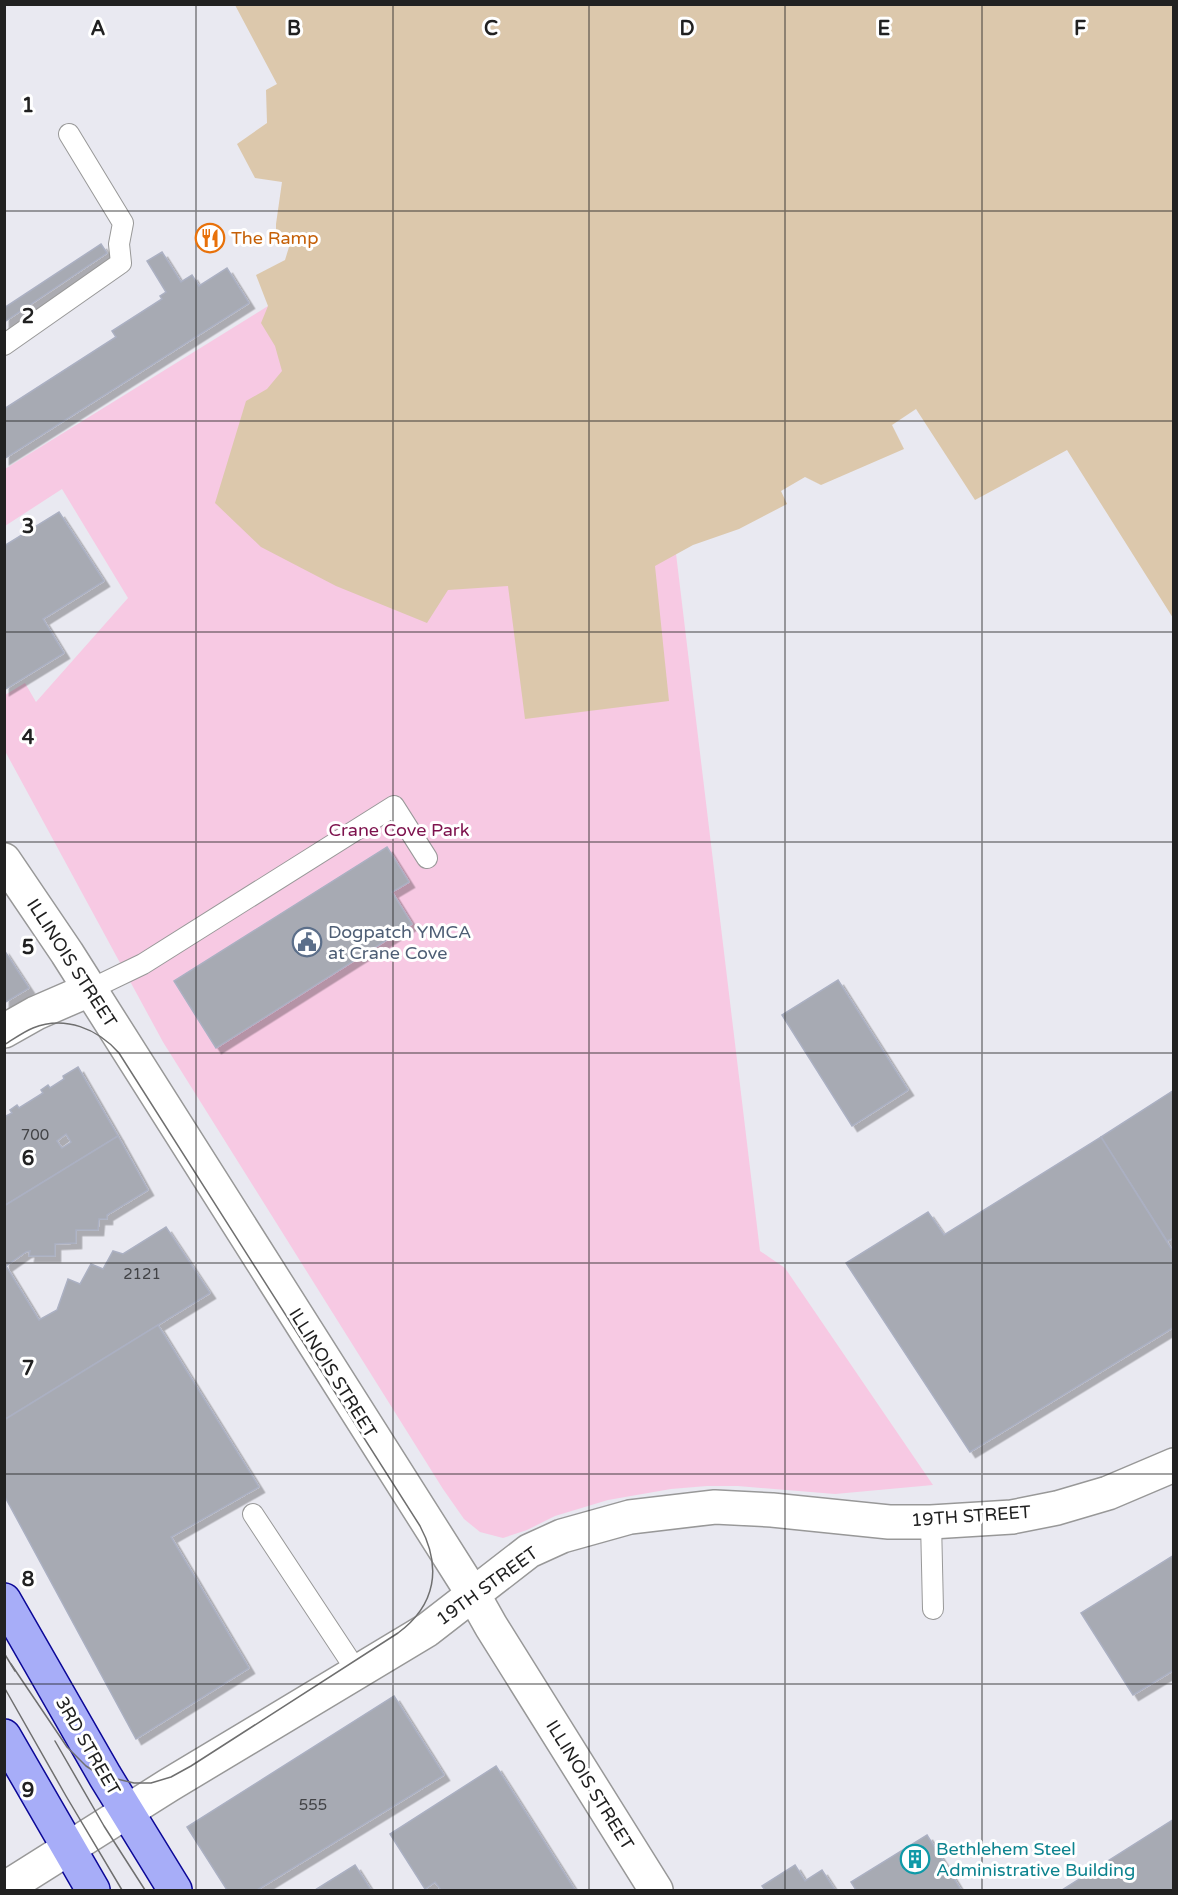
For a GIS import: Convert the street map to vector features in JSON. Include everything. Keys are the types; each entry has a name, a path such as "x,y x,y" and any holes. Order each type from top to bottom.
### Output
{"main road":[{"name":"3RD STREET","path":"4,1600 126,1812 175,1890"},
{"path":"4,1736 93,1890"}],"street":[{"name":"ILLINOIS STREET","path":"4,860 67,953 473,1594 656,1890"},
{"path":"4,1031 36,1013 89,990"},
{"name":"19TH STREET","path":"4,1889 126,1812 427,1630 529,1551 562,1536 630,1517 715,1507 772,1510 889,1522 1012,1517 1057,1508 1108,1493 1173,1465"}],"lane":[{"path":"4,345 121,263 119,244 123,223 69,134"},
{"path":"89,990 143,964 394,806 427,858"},
{"path":"253,1515 358,1673"},
{"path":"931,1522 933,1609"}],"green space":[{"name":"Crane Cove Park","path":"268,306 674,537 760,1251 785,1268 933,1485 835,1494 738,1486 671,1489 608,1500 555,1516 527,1530 503,1538 480,1532 464,1519 443,1489 163,1042 5,751 5,695 25,683 36,702 128,598 62,489 5,526 5,469"}],"shaded area":[{"path":"235,5 1173,5 1173,618 1067,450 975,500 916,409 892,425 904,449 821,485 805,477 781,491 787,504 739,529 693,545 655,566 669,701 525,719 508,586 448,590 427,623 336,586 261,547 215,503 246,401 267,389 282,371 275,346 261,323 268,306 256,275 285,260 289,247 276,235 282,182 255,178 237,144 267,123 266,90 277,84"}],"building":[{"path":"101,244 107,253 4,322 4,308"},
{"path":"162,252 181,282 192,275 199,286 227,268 249,303 4,459 4,409 116,337 112,331 162,299 160,296 166,292 147,261"},
{"path":"59,512 104,581 43,619 64,653 4,690 4,546"},
{"path":"387,847 409,882 392,892 412,924 216,1048 174,981"},
{"path":"4,950 29,988 4,1003"},
{"path":"838,980 908,1090 852,1126 782,1015"},
{"path":"78,1067 118,1136 4,1206 4,1117 12,1113 10,1110 17,1105 19,1108 43,1093 41,1090 48,1085 50,1088 64,1079 63,1076","holes":["66,1134 71,1142 62,1148 57,1141"]},
{"path":"1174,1090 1174,1238 1167,1241 1101,1137"},
{"path":"118,1136 148,1190 107,1215 107,1219 99,1219 98,1230 76,1230 76,1243 55,1244 55,1256 29,1256 30,1251 6,1266 39,1320 57,1310 68,1279 80,1284 91,1264 103,1269 113,1251 123,1254 166,1227 210,1293 4,1420 4,1206"},
{"path":"1101,1137 1174,1253 1174,1327 970,1452 846,1263 928,1212 944,1235"},
{"path":"158,1325 259,1487 171,1537 249,1668 136,1739 4,1495 4,1420"},
{"path":"1174,1555 1174,1670 1133,1695 1081,1613"},
{"path":"394,1696 444,1775 257,1890 227,1890 187,1827"},
{"path":"496,1766 575,1890 441,1890 435,1882 425,1889 390,1834"},
{"path":"1174,1819 1174,1890 1062,1890"},
{"name":"Bethlehem Steel Administrative Building","path":"927,1835 961,1890 856,1890 851,1882"},
{"path":"355,1865 371,1890 315,1890"},
{"path":"795,1865 805,1881 822,1870 835,1890 765,1890 762,1886"}],"tram line":[{"path":"4,1045 33,1028 57,1023 91,1031 119,1053 420,1526 427,1541 433,1570 432,1584 421,1610 398,1633 191,1766 171,1777 151,1783 134,1783 100,1775 86,1766 67,1747 11,1664"},
{"path":"4,1653 15,1671"},
{"path":"4,1687 122,1890"},
{"path":"55,1741 104,1826 145,1890"}],"place":[{"name":"The Ramp","path":"210,238"},
{"name":"Dogpatch YMCA at Crane Cove","path":"307,942"},
{"name":"Bethlehem Steel Administrative Building","path":"915,1859"}]}
